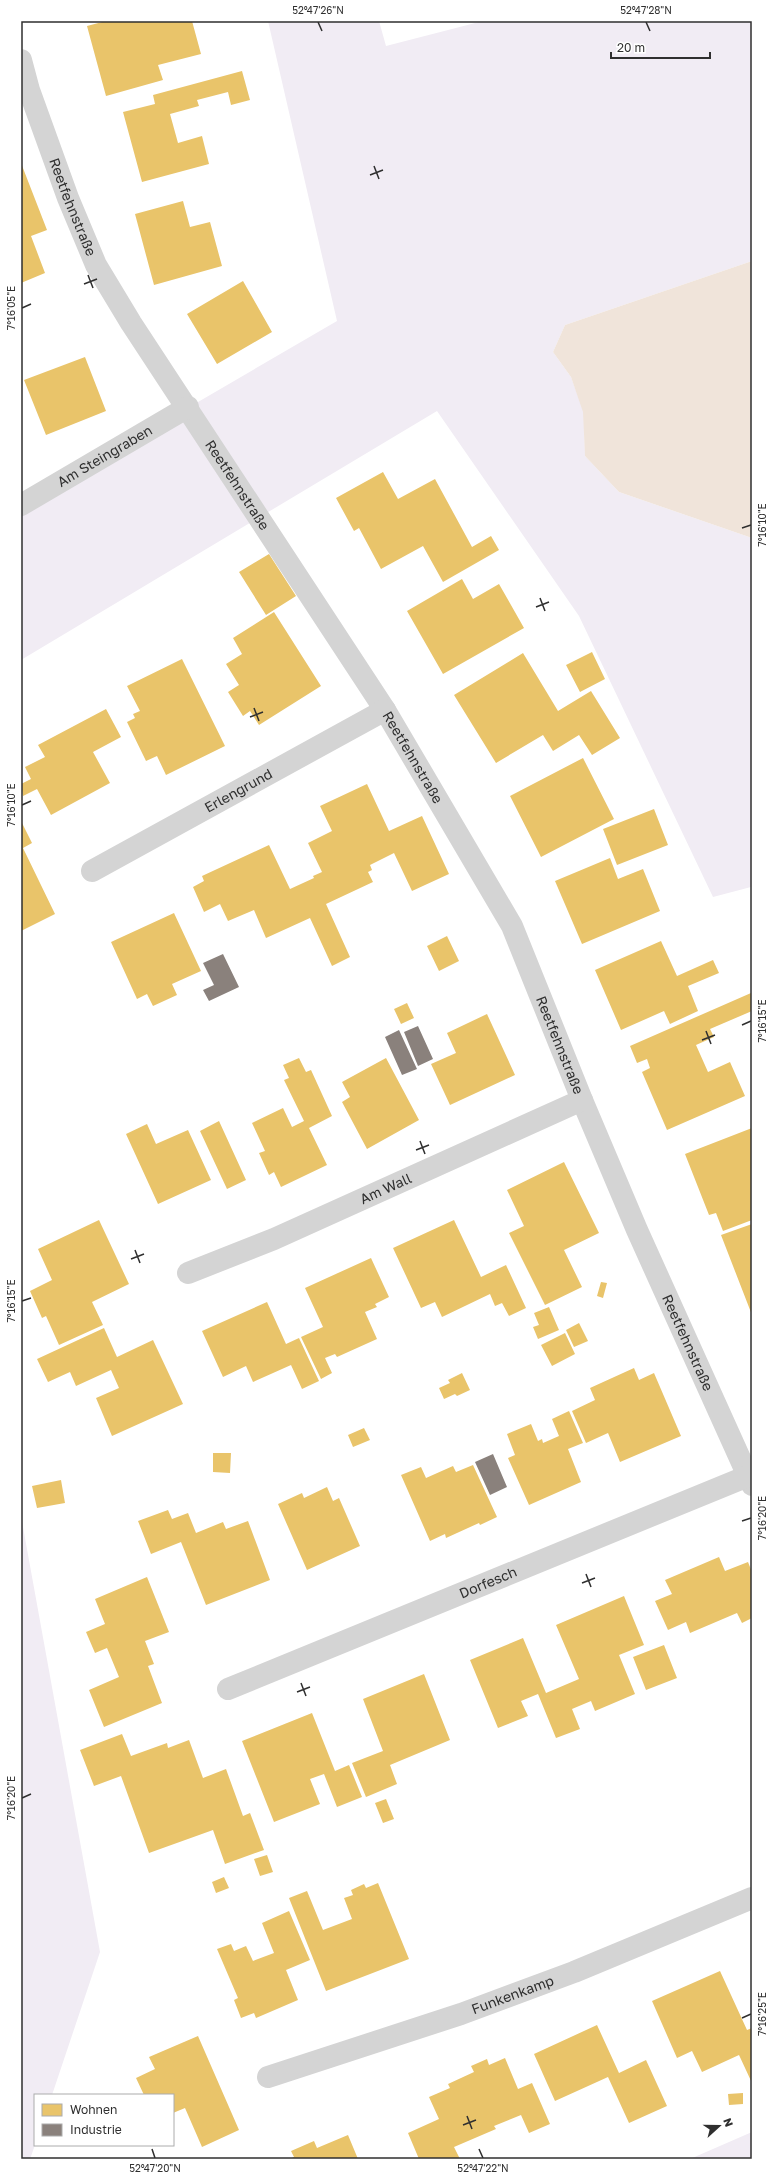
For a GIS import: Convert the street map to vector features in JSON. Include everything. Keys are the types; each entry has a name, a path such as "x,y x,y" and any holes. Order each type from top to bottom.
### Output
{"street":[{"name":"Reetfehnstraße","path":"21,60 25,91 96,264 131,323 188,407 385,710 512,926 582,1100 637,1230 750,1481"},
{"name":"Am Steingraben","path":"21,505 188,407"},
{"name":"Erlengrund","path":"92,871 385,710"},
{"name":"Am Wall","path":"188,1273 274,1239 582,1100"},
{"name":"Dorfesch","path":"228,1689 750,1481"},
{"name":"Funkenkamp","path":"268,2077 482,2006 574,1972 752,1898"}],"shaded area":[{"path":"268,21 379,21 386,46 483,21 752,21 752,261 565,325 553,352 571,377 584,412 585,456 619,492 752,538 752,890 751,887 713,897 579,616 437,411 21,660 21,505 337,321"},
{"path":"752,261 752,538 619,492 585,456 583,412 571,377 553,352 565,325"},
{"path":"21,1516 100,1952 52,2094 34,2094 35,2146 30,2159 21,2159"},
{"path":"752,2132 752,2159 690,2159"}],"building: Wohnen":[{"path":"106,21 192,21 201,54 158,65 163,80 106,96 87,26"},
{"path":"242,71 250,100 231,105 228,92 197,100 199,106 170,114 178,143 202,136 209,164 142,182 123,112 155,104 153,95"},
{"path":"21,163 47,230 31,236 45,273 21,283"},
{"path":"183,201 190,227 210,222 222,266 154,285 135,214"},
{"path":"243,281 272,332 217,364 187,314"},
{"path":"85,357 106,411 46,435 24,380"},
{"path":"383,472 398,499 435,479 472,547 491,536 499,550 443,582 423,546 381,569 359,528 354,531 336,498"},
{"path":"269,554 296,596 266,615 239,572"},
{"path":"462,579 473,599 499,584 524,628 443,674 407,611"},
{"path":"274,612 321,686 259,725 250,711 243,716 228,692 239,685 226,664 242,654 233,638"},
{"path":"592,652 605,679 580,692 566,665"},
{"path":"523,653 558,711 591,691 620,738 592,755 579,735 553,751 543,735 496,763 454,695"},
{"path":"182,659 225,746 166,775 157,756 146,761 127,722 135,718 133,714 140,711 127,686"},
{"path":"106,709 121,737 93,752 110,783 51,815 37,789 23,796 21,784 31,779 25,767 45,757 38,745"},
{"path":"583,758 614,819 541,857 510,796"},
{"path":"367,784 389,831 422,816 449,874 412,891 394,853 370,865 372,870 368,872 373,882 326,904 350,957 332,966 310,918 266,938 254,910 228,921 220,904 204,912 193,887 204,881 202,876 269,845 290,889 314,878 313,876 322,872 308,843 332,831 320,806"},
{"path":"654,809 668,845 617,865 603,829"},
{"path":"21,821 32,843 23,848 55,914 21,931"},
{"path":"610,858 618,879 643,869 660,911 582,944 555,881"},
{"path":"174,913 201,971 172,984 177,995 153,1006 147,994 137,999 111,942"},
{"path":"447,936 459,961 439,971 427,946"},
{"path":"661,941 677,976 713,960 719,973 688,986 698,1011 670,1024 664,1011 621,1030 595,970"},
{"path":"751,993 752,1011 710,1029 714,1037 696,1045 708,1072 730,1062 745,1096 667,1130 642,1072 650,1068 647,1059 637,1063 630,1046"},
{"path":"407,1003 414,1018 401,1024 394,1009"},
{"path":"487,1014 515,1075 450,1105 431,1064 456,1053 447,1033"},
{"path":"299,1058 306,1072 311,1070 332,1116 309,1128 327,1165 281,1187 274,1172 269,1175 259,1153 265,1151 252,1123 283,1108 292,1127 304,1121 284,1080 289,1078 283,1065"},
{"path":"386,1058 419,1120 367,1149 342,1102 350,1097 342,1082"},
{"path":"219,1121 246,1180 227,1189 200,1131"},
{"path":"147,1124 156,1144 188,1130 211,1180 158,1204 126,1134"},
{"path":"752,1128 752,1220 723,1231 716,1213 709,1215 685,1154"},
{"path":"564,1162 599,1233 564,1250 582,1287 545,1305 509,1233 524,1226 507,1190"},
{"path":"99,1220 129,1284 92,1302 103,1325 59,1345 46,1316 42,1318 30,1291 52,1280 38,1249"},
{"path":"454,1220 481,1277 506,1265 526,1308 509,1316 502,1303 495,1306 490,1294 442,1317 435,1302 421,1308 393,1248"},
{"path":"752,1224 752,1315 721,1235"},
{"path":"371,1258 389,1297 375,1304 377,1307 365,1312 377,1339 337,1357 335,1354 325,1358 332,1373 321,1379 301,1337 323,1327 305,1288"},
{"path":"601,1282 607,1283 603,1298 597,1296"},
{"path":"267,1302 286,1344 299,1338 319,1381 302,1389 291,1365 253,1382 246,1366 223,1377 202,1331"},
{"path":"549,1307 559,1330 538,1339 533,1327 539,1325 534,1313"},
{"path":"579,1323 588,1341 574,1347 566,1330"},
{"path":"104,1328 117,1357 153,1340 183,1404 112,1436 96,1398 119,1388 111,1370 76,1386 70,1372 48,1382 37,1359"},
{"path":"565,1333 575,1354 552,1366 541,1345"},
{"path":"634,1368 639,1380 654,1373 681,1436 620,1462 608,1433 586,1443 572,1411 595,1400 590,1388"},
{"path":"462,1373 470,1390 457,1396 455,1394 444,1399 439,1388 450,1383 448,1380"},
{"path":"569,1411 583,1443 568,1449 581,1482 529,1505 508,1458 515,1455 507,1434 531,1424 538,1441 542,1439 543,1443 559,1436 552,1419"},
{"path":"364,1428 370,1440 353,1447 348,1435"},
{"path":"213,1453 231,1453 230,1473 213,1472"},
{"path":"473,1465 497,1517 480,1525 479,1523 446,1538 445,1534 430,1541 401,1475 421,1467 426,1478 453,1466 456,1472"},
{"path":"61,1480 65,1503 37,1508 32,1486"},
{"path":"327,1487 333,1501 339,1498 360,1546 307,1570 278,1504 302,1493 304,1498"},
{"path":"168,1510 172,1519 188,1513 196,1533 223,1522 226,1529 248,1521 270,1580 206,1605 181,1542 151,1554 138,1521"},
{"path":"719,1557 725,1571 748,1562 752,1572 752,1618 742,1623 737,1613 690,1633 686,1622 668,1630 655,1601 672,1594 665,1580"},
{"path":"147,1577 169,1632 145,1641 154,1664 148,1666 162,1703 104,1727 89,1690 119,1677 107,1648 95,1653 86,1632 105,1624 95,1599"},
{"path":"624,1596 644,1645 619,1655 635,1694 595,1711 591,1701 572,1709 580,1729 556,1738 538,1694 521,1701 528,1716 498,1728 470,1660 523,1638 546,1693 579,1679 556,1625"},
{"path":"664,1645 677,1678 646,1690 633,1657"},
{"path":"424,1674 450,1740 390,1765 397,1784 366,1797 352,1763 383,1751 363,1699"},
{"path":"312,1713 335,1771 349,1765 362,1797 337,1807 324,1774 310,1779 320,1804 274,1822 242,1741"},
{"path":"122,1734 131,1756 167,1743 168,1748 189,1740 203,1778 226,1769 243,1816 250,1813 264,1850 225,1864 213,1830 149,1853 121,1776 94,1786 80,1750"},
{"path":"386,1799 394,1819 383,1823 375,1803"},
{"path":"267,1855 273,1872 260,1876 254,1859"},
{"path":"224,1877 229,1888 216,1893 212,1882"},
{"path":"378,1883 409,1959 326,1991 289,1898 307,1891 323,1930 352,1919 344,1898 353,1895 351,1890 364,1884 366,1888"},
{"path":"289,1911 310,1960 286,1970 298,2000 256,2018 254,2013 241,2018 234,2000 238,1998 217,1949 231,1944 234,1951 246,1946 253,1961 274,1953 262,1923"},
{"path":"720,1971 747,2030 752,2028 752,2083 739,2055 702,2072 692,2051 677,2058 652,2001"},
{"path":"597,2025 619,2073 646,2060 667,2106 629,2123 608,2077 555,2101 534,2054"},
{"path":"198,2036 239,2130 202,2147 185,2108 174,2113 174,2094 144,2094 136,2078 155,2069 149,2057"},
{"path":"505,2058 518,2089 532,2083 550,2124 529,2133 521,2115 494,2126 496,2129 454,2147 460,2159 419,2159 408,2133 439,2119 429,2097 450,2088 448,2084 474,2072 471,2066 487,2059 489,2065"},
{"path":"743,2093 743,2104 729,2105 728,2094"},
{"path":"348,2135 358,2159 290,2159 294,2157 291,2151 314,2141 317,2148"}],"building: Industrie":[{"path":"223,954 239,987 209,1001 203,990 214,985 203,963"},
{"path":"418,1026 433,1059 418,1066 404,1032"},
{"path":"399,1030 417,1069 402,1075 385,1037"},
{"path":"493,1454 507,1487 490,1495 475,1462"}]}
